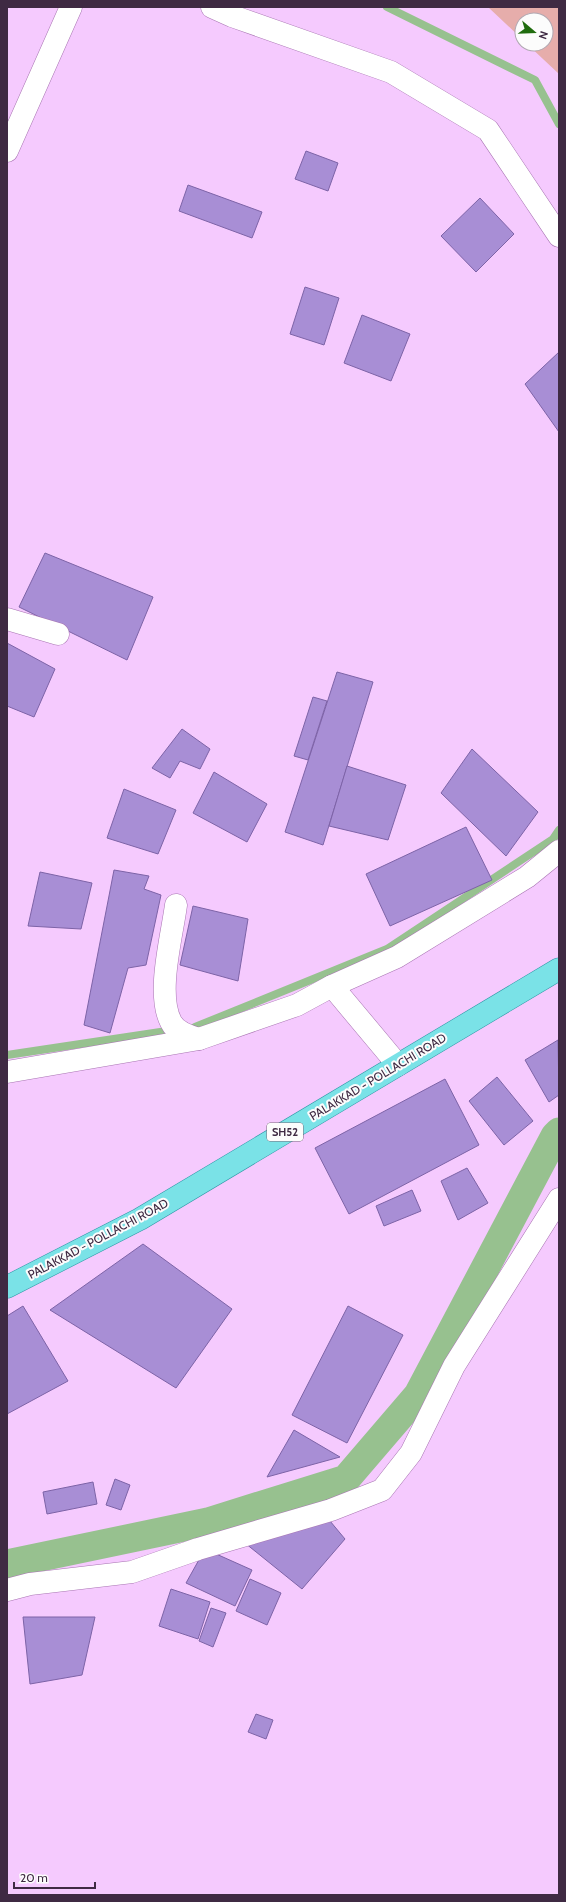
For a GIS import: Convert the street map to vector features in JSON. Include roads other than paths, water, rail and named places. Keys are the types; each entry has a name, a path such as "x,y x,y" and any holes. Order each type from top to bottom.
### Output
{"main road":[{"name":"PALAKKAD - POLLACHI ROAD","path":"7,1287 140,1219 559,969"}],"street":[{"path":"7,151 71,7"},
{"path":"212,7 232,16 391,72 488,130 559,236"},
{"path":"7,619 58,634"},
{"path":"7,1072 199,1039 297,1005 332,986 397,956 527,877 559,850"},
{"path":"176,904 163,994 171,1023 182,1033 199,1039"},
{"path":"332,986 398,1065"},
{"path":"7,1590 30,1584 132,1572 198,1549 331,1510 382,1490 412,1453 454,1366 559,1199"}],"waterway":[{"path":"387,7 535,80 559,124"},
{"path":"195,1027 387,949 553,839 559,830"},
{"path":"7,1055 167,1031"},
{"path":"7,1564 208,1522 346,1479 418,1395 555,1136 559,1132"}]}
